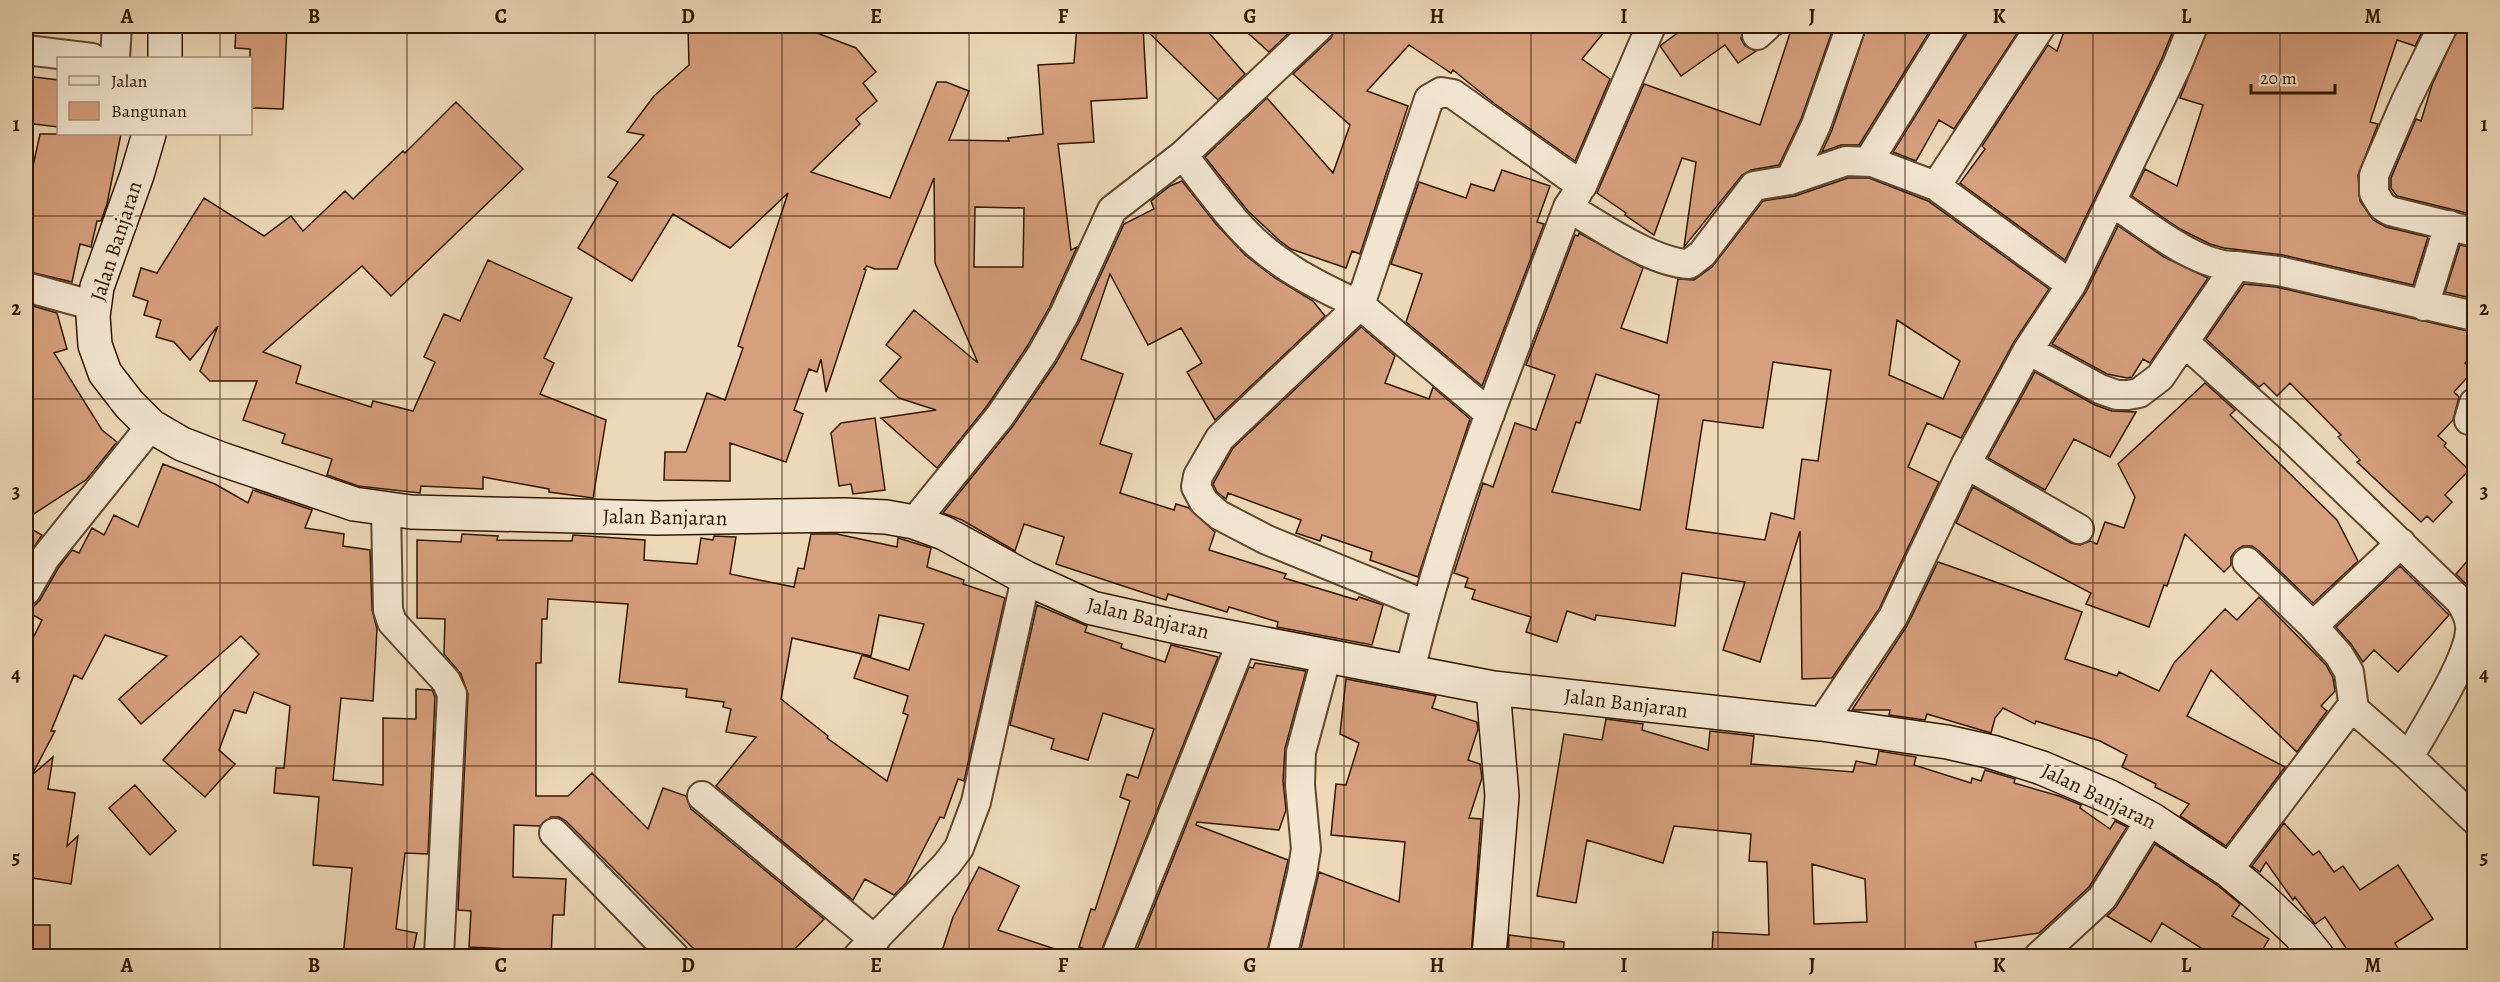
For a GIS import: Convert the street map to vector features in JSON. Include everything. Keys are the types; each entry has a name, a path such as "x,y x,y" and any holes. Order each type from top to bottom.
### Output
{"street":[{"path":"114,57 117,26"},
{"path":"165,26 165,57"},
{"path":"914,522 1000,416 1042,354 1064,315 1112,210 1183,155 1320,26"},
{"path":"1410,670 1425,605 1490,414 1575,196 1651,26"},
{"path":"1790,180 1816,125 1851,26"},
{"path":"1868,162 1952,26"},
{"path":"1936,186 2041,26"},
{"path":"1821,724 1893,617 1965,464 2028,350 2071,285 2177,65 2193,26"},
{"path":"2424,306 2462,228 2390,211 2377,200 2372,185 2374,175 2406,101 2443,26"},
{"path":"26,50 84,57"},
{"path":"1425,605 1267,540 1219,515 1204,502 1196,487 1198,476 1226,432 1360,305 1429,99 1434,95 1446,92 1459,97 1575,196 1613,234 1664,260 1689,264 1702,254 1749,189 1759,184 1790,180 1846,161 1868,162 1936,186 2071,285"},
{"name":"Jalan Banjaran","path":"149,135 98,287 94,306 95,345 105,373 129,404 151,426 182,444 221,459 332,498 386,510 657,518 845,515 914,522 944,533 1026,578 1092,608 1493,688 1821,724 1947,742 1992,752 2042,768 2110,797 2151,819 2228,870 2293,927 2318,957"},
{"path":"1183,155 1229,214 1259,244 1294,272 1360,305 1490,414"},
{"path":"2112,202 2199,259 2217,265 2279,271 2475,316"},
{"path":"2028,350 2100,389 2128,395 2139,393 2160,377 2236,266"},
{"path":"26,287 94,306"},
{"path":"2184,342 2288,435 2460,601 2466,610 2470,630 2468,642 2456,671 2409,757"},
{"path":"26,591 45,558 151,426"},
{"path":"1965,464 2079,529"},
{"path":"386,510 388,610 392,622 446,681 452,694 439,957"},
{"path":"2313,626 2401,543"},
{"path":"2228,870 2352,706 2349,672 2339,655 2313,626 2247,562"},
{"path":"702,796 866,948 947,864 959,848 969,824 1026,578"},
{"path":"1116,957 1243,639"},
{"path":"1282,957 1306,849 1300,785 1301,752 1328,655"},
{"path":"1489,957 1502,796 1493,688"},
{"path":"2352,706 2475,819"},
{"path":"2039,957 2102,898 2151,819"},
{"path":"554,833 674,957"}],"building":[{"path":"236,26 287,26 283,109 252,108 250,49 235,48"},
{"path":"688,26 799,26 856,48 876,72 863,83 877,101 856,119 860,124 811,172 890,198 937,82 946,82 969,91 949,140 1009,141 1008,138 1043,134 1038,65 1074,63 1077,26 1203,26 1245,74 1218,100 1143,27 1147,98 1091,101 1094,142 1058,144 1071,250 1077,247 1049,308 1028,345 987,406 937,468 881,418 936,410 899,398 880,381 901,357 886,345 914,310 978,363 935,263 934,178 897,269 875,269 867,266 864,269 866,270 826,392 821,359 817,372 809,369 794,410 803,414 786,462 730,443 730,481 664,480 665,452 686,452 707,393 725,400 743,348 738,346 788,193 730,248 673,214 632,281 578,248 618,182 608,177 644,135 627,132 654,96 689,65","holes":["975,207 1024,208 1023,267 974,267"]},
{"path":"1240,26 1296,26 1269,52"},
{"path":"1336,26 1609,26 1582,59 1610,79 1575,161 1495,104 1453,70 1451,73 1409,45 1367,91 1408,106 1360,254 1352,251 1346,268 1291,249 1280,241 1248,211 1205,157 1267,98 1333,173 1350,125 1293,74 1331,38"},
{"path":"1687,26 1744,26 1741,39 1745,46 1756,51 1738,63 1725,45 1681,76 1660,46"},
{"path":"1783,26 1834,26 1801,119 1779,165 1751,170 1742,175 1684,247 1696,162 1682,158 1654,235 1597,193 1644,84 1760,125 1792,27 1781,34"},
{"path":"1867,26 1933,26 1859,145 1841,145 1822,152 1832,130"},
{"path":"1968,26 2014,26 2020,29 1954,129 1939,120 1916,161 1893,152 1966,35"},
{"path":"2066,26 2175,26 2162,58 2065,260 1960,183 1985,149 1982,146 2048,45 2057,51"},
{"path":"2209,26 2425,26 2415,46 2397,40 2370,122 2378,124 2358,175 2360,201 2373,220 2386,227 2428,237 2413,285 2283,255 2224,248 2210,244 2180,229 2132,196 2145,169 2177,186 2203,105 2180,98"},
{"path":"2459,26 2475,26 2475,215 2397,196 2391,188 2391,178 2416,119 2421,121 2432,85"},
{"path":"26,76 57,80 57,127 26,123"},
{"path":"456,102 523,169 391,296 362,266 263,352 301,366 296,383 371,407 373,401 413,411 435,362 424,357 444,314 460,321 488,260 572,298 544,358 554,363 540,394 606,420 593,498 549,492 549,489 483,477 483,489 421,486 420,493 358,486 327,475 332,459 282,443 285,434 243,420 257,381 210,381 200,371 218,326 190,360 174,342 156,337 161,320 144,315 148,301 133,296 141,268 157,273 204,198 264,236 291,216 303,231 345,191 353,199 403,151 405,153"},
{"path":"40,134 121,135 107,204 101,221 97,221 91,247 80,244 72,282 26,271 26,188 28,189"},
{"path":"1502,170 1550,186 1537,222 1544,224 1482,386 1406,322 1422,274 1391,264 1419,182 1466,198 1471,184 1494,191"},
{"path":"1848,178 1869,178 1928,201 2049,289 2014,342 1961,438 1927,423 1908,467 1939,482 1879,609 1832,678 1802,679 1800,531 1760,662 1723,650 1745,582 1682,573 1675,626 1596,615 1595,620 1567,611 1557,642 1526,632 1531,617 1472,599 1475,590 1465,587 1468,578 1454,573 1483,483 1493,487 1515,423 1536,430 1555,375 1526,365 1575,235 1578,236 1579,233 1643,268 1621,328 1667,343 1678,279 1694,280 1712,267 1763,201 1795,196","holes":["1897,320 1960,361 1943,399 1889,375","1773,362 1831,370 1818,461 1802,459 1794,519 1771,513 1765,540 1686,529 1703,420 1763,428","1596,374 1659,395 1640,510 1552,492 1576,422 1580,423"]},
{"path":"1182,181 1216,224 1245,255 1275,278 1313,301 1325,316 1215,420 1187,372 1202,363 1181,328 1148,345 1110,274 1081,359 1123,374 1100,444 1132,454 1120,493 1174,510 1176,504 1189,508 1215,532 1209,550 1286,574 1284,578 1357,600 1359,597 1383,605 1372,645 1277,627 1278,622 1229,607 1227,612 1168,594 1166,600 1056,564 1064,537 1024,524 1015,551 962,520 943,513 1013,426 1056,363 1079,322 1124,224 1154,209 1151,201 1170,186"},
{"path":"2118,226 2164,257 2208,278 2150,363 2143,359 2132,377 2127,378 2107,374 2052,344 2086,292"},
{"path":"2460,245 2475,248 2475,299 2445,292"},
{"path":"2244,284 2276,287 2472,332 2475,335 2475,353 2465,363 2473,371 2454,392 2459,397 2453,420 2438,436 2446,443 2444,446 2469,470 2445,495 2452,502 2433,522 2427,516 2421,522 2357,462 2360,460 2338,437 2341,435 2290,383 2277,396 2264,383 2259,387 2206,339"},
{"path":"26,304 57,313 67,349 54,353 102,430 117,442 86,480 26,519"},
{"path":"1361,327 1395,356 1385,383 1429,399 1433,387 1470,419 1418,577 1370,560 1372,552 1322,535 1320,541 1296,533 1301,520 1228,493 1226,499 1217,492 1213,484 1233,448"},
{"path":"2035,372 2095,405 2112,411 2136,412 2110,457 2074,439 2045,490 1988,458"},
{"path":"2205,383 2235,410 2230,415 2337,520 2358,561 2313,603 2252,546 2243,546 2236,550 2231,557 2231,565 2224,572 2185,534 2167,586 2164,585 2149,627 2086,604 2091,593 1956,523 1973,487 2071,543 2080,545 2090,541 2097,544 2105,522 2124,528 2135,497 2118,464"},
{"path":"875,418 885,490 853,494 851,484 839,486 831,433 841,423"},
{"path":"163,464 215,484 248,503 253,490 312,510 305,528 344,534 343,546 370,550 372,610 377,629 373,701 341,698 333,780 383,785 383,718 416,719 416,689 432,690 435,697 428,854 405,853 396,929 417,933 412,957 343,957 352,868 313,865 319,797 274,793 276,768 284,768 290,706 254,692 246,713 234,710 219,750 235,764 205,797 163,760 259,654 241,636 141,724 119,699 167,656 105,635 82,679 74,675 51,731 55,731 32,775 53,757 48,789 75,793 67,846 78,836 71,884 26,877 26,652 42,620 26,611 26,607 34,606 40,600 72,550 79,553 92,528 104,535 114,515 138,527"},
{"path":"26,526 42,535 26,559"},
{"path":"462,534 498,536 497,540 572,541 573,535 645,540 644,560 697,564 701,538 713,540 714,536 736,537 730,574 794,587 798,568 804,569 811,534 837,534 897,547 898,538 931,548 927,567 964,580 963,584 1005,598 964,781 958,779 944,818 940,817 906,883 894,895 865,879 853,900 716,786 756,737 726,732 731,709 723,707 724,702 686,697 687,689 619,682 628,604 548,599 547,619 542,619 541,663 536,663 536,796 568,796 592,773 648,829 663,788 686,796 691,809 824,919 787,957 702,957 566,821 559,817 551,817 540,826 514,825 513,877 566,879 564,915 553,915 551,957 509,957 509,949 469,947 471,911 458,910 468,694 461,674 444,654 445,619 417,618 417,540 461,542","holes":["879,615 924,624 909,670 862,655 854,678 908,696 903,713 908,715 887,781 827,738 828,736 781,699 792,638 871,656"]},
{"path":"2475,552 2475,588 2472,590 2456,574"},
{"path":"1938,562 2082,612 2065,659 2117,676 2119,672 2159,691 2174,663 2225,609 2237,620 2259,597 2326,665 2333,678 2335,691 2321,706 2327,711 2297,752 2211,670 2187,716 2285,767 2226,846 2180,816 2189,804 2122,767 2127,755 2100,741 2036,721 2035,724 2003,708 1995,718 1991,733 1927,714 1925,720 1889,715 1890,710 1852,710 1907,626"},
{"path":"2400,566 2449,615 2398,672 2374,650 2363,662 2336,627"},
{"path":"1037,605 1087,626 1085,632 1122,644 1121,648 1165,662 1171,645 1218,657 1100,954 1079,947 1091,909 1095,910 1130,801 1120,797 1127,774 1138,778 1154,729 1103,713 1088,760 1051,749 1054,739 1010,725"},
{"path":"1255,663 1306,671 1285,748 1283,781 1286,810 1279,830 1197,822 1196,825 1288,860 1266,957 1134,957 1249,667 1253,668"},
{"path":"1346,679 1436,696 1432,708 1477,722 1478,729 1468,760 1480,764 1482,778 1469,818 1481,819 1471,957 1299,957 1319,872 1399,902 1405,842 1331,835 1336,784 1346,785 1359,743 1340,734"},
{"path":"1606,719 1643,724 1642,730 1708,750 1710,731 1754,736 1751,764 1853,772 1856,761 1876,765 1879,751 1916,757 1914,765 1971,783 1972,778 1981,781 1985,770 2015,779 2014,783 2081,805 2080,808 2110,829 2115,821 2127,827 2089,887 2039,933 1975,942 1979,957 1712,957 1713,932 1769,935 1767,862 1749,861 1751,834 1674,826 1663,863 1587,840 1576,903 1537,896 1564,734 1602,740","holes":["1812,864 1865,879 1867,922 1814,924"]},
{"path":"135,785 176,831 150,855 109,808"},
{"path":"2284,823 2313,855 2319,851 2334,872 2343,866 2360,890 2398,865 2433,919 2395,943 2403,957 2352,957 2325,917 2315,924 2295,897 2293,900 2266,862 2260,872 2252,866"},
{"path":"2155,844 2217,885 2240,904 2232,916 2269,939 2258,957 2215,957 2162,923 2151,942 2107,916 2116,907"},
{"path":"979,867 1019,886 998,930 1064,952 1063,957 940,957 953,917"},
{"path":"26,925 50,925 50,957 26,957"},
{"path":"1509,935 1564,942 1563,957 1508,957"}]}
